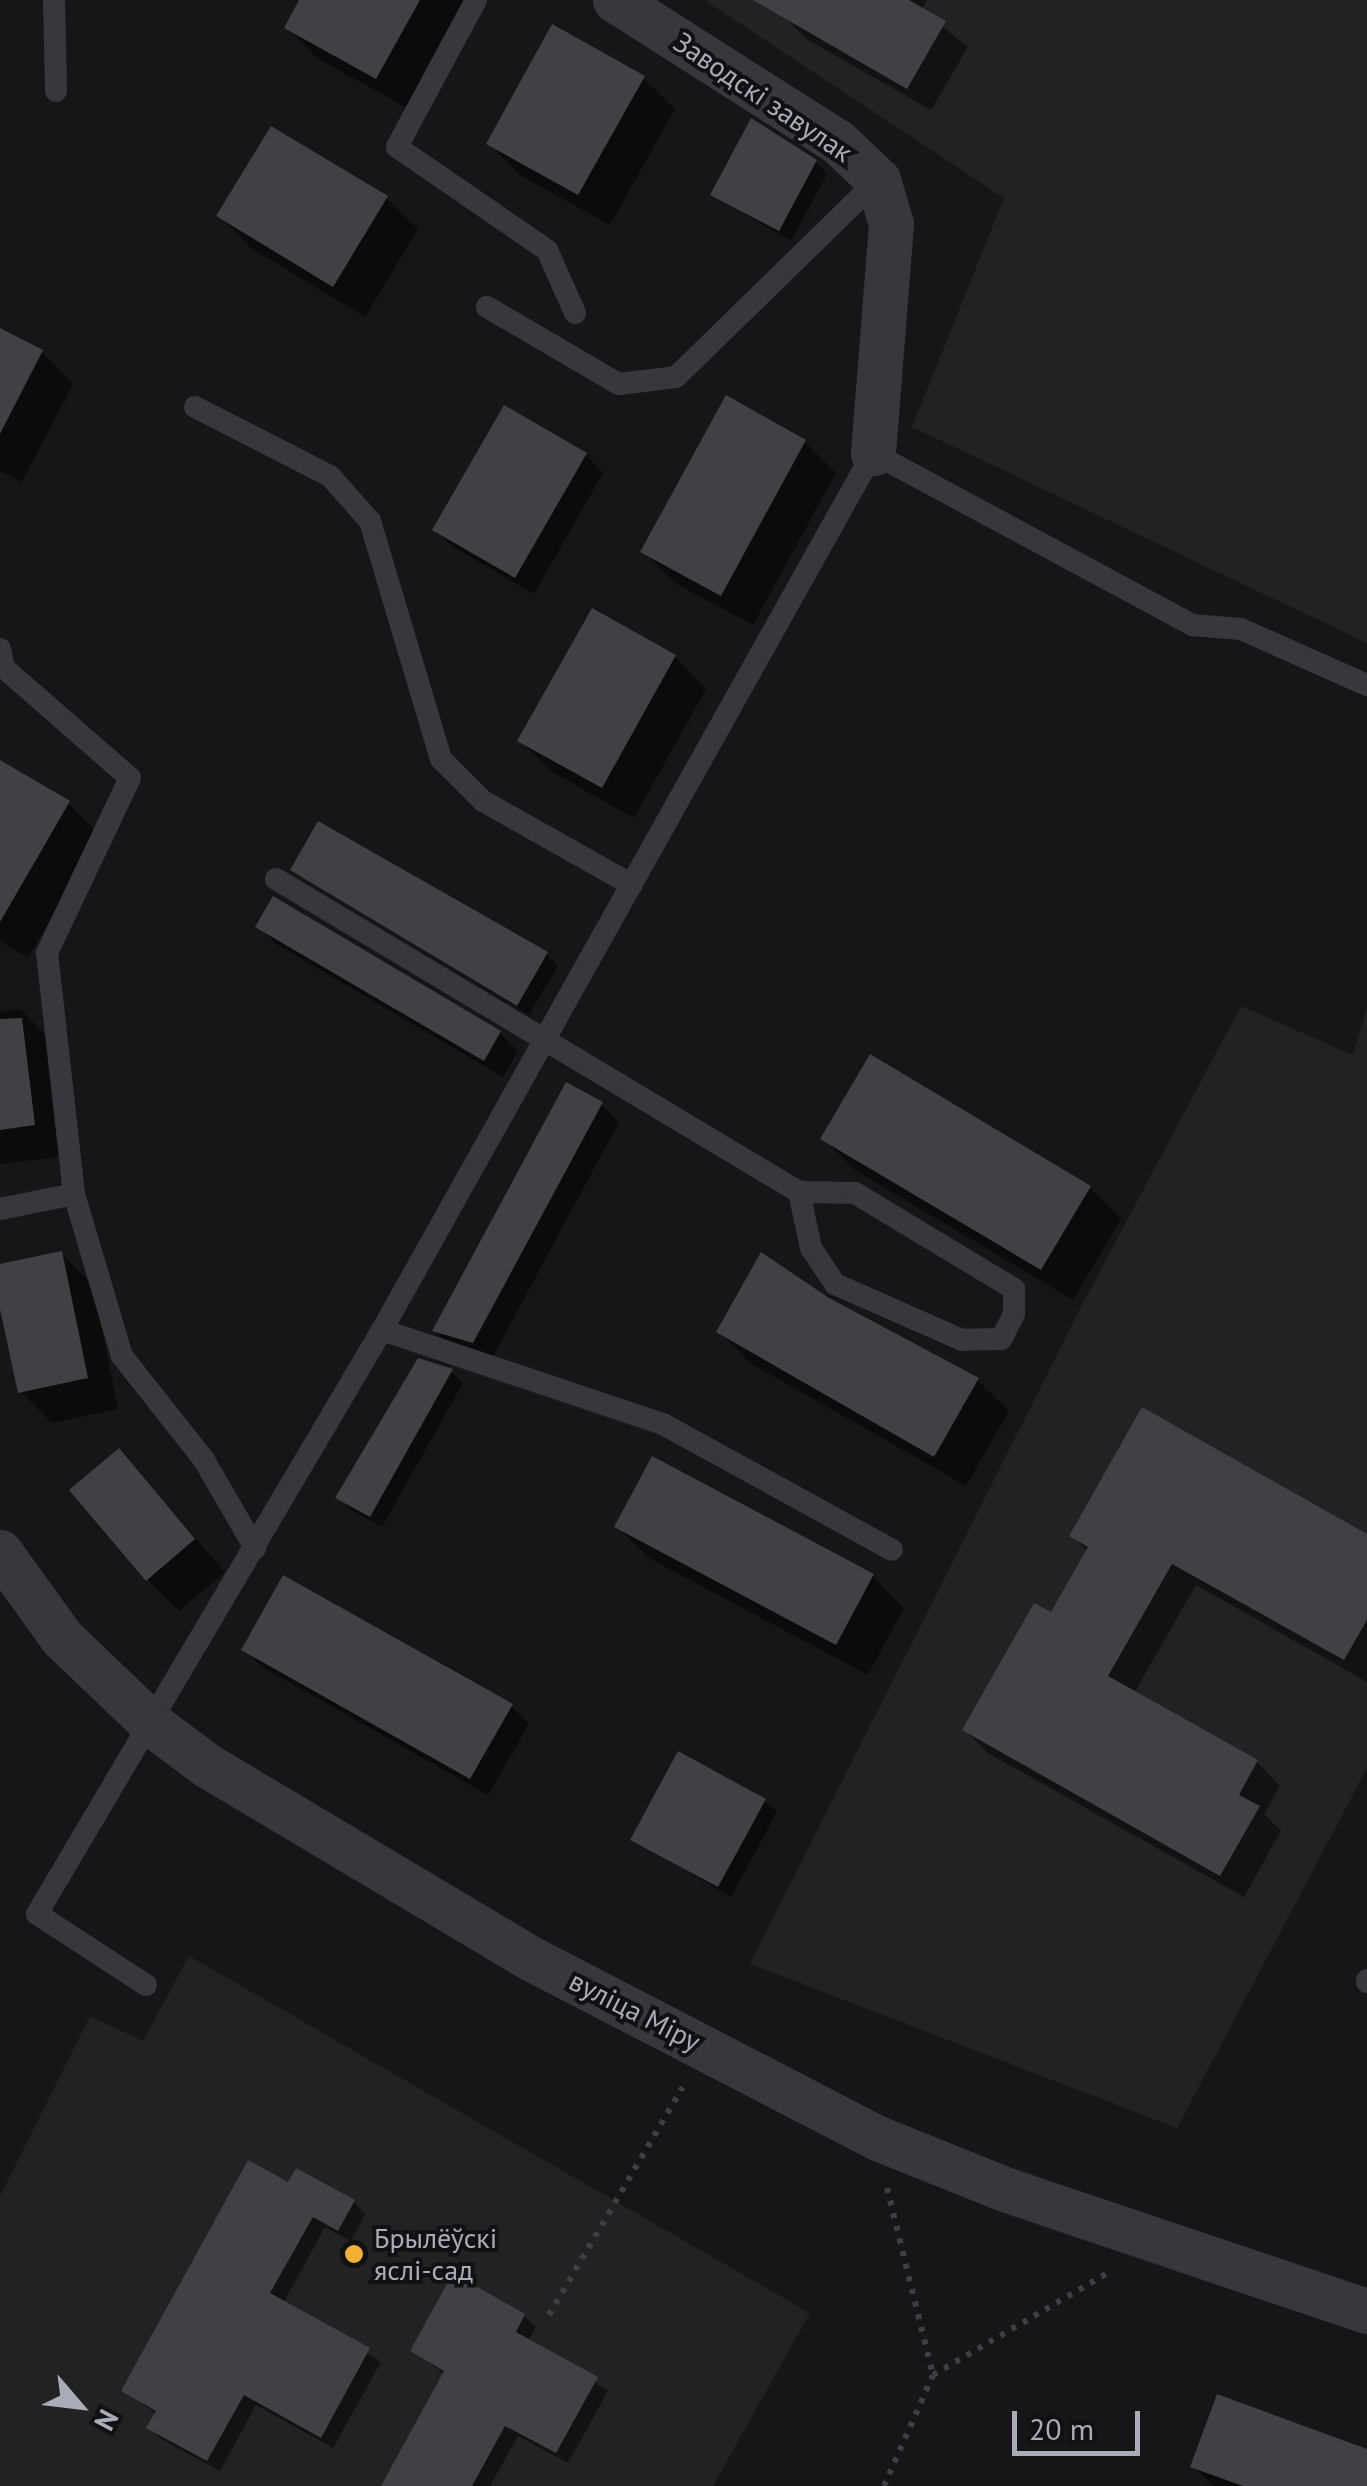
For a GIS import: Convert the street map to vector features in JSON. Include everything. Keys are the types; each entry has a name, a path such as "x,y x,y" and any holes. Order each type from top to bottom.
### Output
{"street":[{"name":"Заводскі завулак","path":"615,0 838,142 878,180 891,224 872,453"},
{"name":"вуліца Міру","path":"0,1552 62,1638 153,1725 208,1766 532,1959 875,2137 1007,2190 1367,2310"}],"lane":[{"path":"54,0 56,91"},
{"path":"476,0 397,147 547,250 575,313"},
{"path":"487,307 619,384 676,377 878,180"},
{"path":"195,408 330,476 370,521 441,759 483,801 632,885"},
{"path":"146,1985 37,1914 153,1725 382,1330 872,453 1192,626 1241,629 1367,685"},
{"path":"0,649 4,668 130,778 47,953 74,1194 122,1356 204,1460 255,1548"},
{"path":"276,880 799,1192 855,1193 1014,1289 1014,1314 1001,1339 962,1340 835,1284 811,1248 799,1192"},
{"path":"0,1209 74,1194"},
{"path":"382,1330 663,1424 892,1550"}],"path":[{"path":"550,2316 686,2081"},
{"path":"875,2137 933,2375"},
{"path":"884,2486 933,2375 1163,2240"}],"shaded area":[{"path":"704,0 1367,0 1367,643 912,427 1004,198"},
{"path":"1241,1006 1353,1055 1367,1007 1367,1768 1177,2128 750,1964 1082,1305"},
{"name":"Брылёўскі яслі-сад","path":"189,1956 810,2313 713,2486 0,2486 0,2196 90,2016 143,2041"}],"building":[{"path":"299,0 420,0 376,79 284,28"},
{"path":"753,0 909,0 946,21 907,89"},
{"path":"552,24 645,76 578,195 486,144"},
{"path":"751,118 817,160 779,231 710,195"},
{"path":"271,126 388,196 333,287 216,216"},
{"path":"0,328 43,350 0,434"},
{"path":"726,395 806,440 721,596 640,552"},
{"path":"504,405 587,453 515,578 432,530"},
{"path":"592,608 676,655 602,788 517,741"},
{"path":"0,760 70,801 0,922"},
{"path":"318,821 548,952 517,1006 290,870"},
{"path":"273,896 501,1031 484,1061 255,927"},
{"path":"22,1018 35,1125 0,1130 0,1019"},
{"path":"870,1054 1091,1186 1041,1270 820,1139"},
{"path":"566,1082 603,1102 473,1343 432,1331"},
{"path":"62,1251 88,1378 18,1393 0,1309 0,1264"},
{"path":"761,1252 829,1298 979,1378 934,1457 716,1332"},
{"path":"418,1358 453,1369 370,1517 335,1498"},
{"path":"1142,1407 1367,1534 1367,1620 1344,1660 1172,1564 1108,1676 1258,1760 1239,1795 1260,1806 1220,1876 962,1730 1034,1603 1051,1612 1088,1547 1069,1536"},
{"path":"119,1448 195,1539 146,1581 69,1490"},
{"path":"652,1456 874,1574 836,1645 614,1527"},
{"path":"283,1575 513,1704 470,1779 241,1650"},
{"path":"678,1751 766,1799 718,1887 630,1840"},
{"path":"248,2160 288,2182 296,2168 355,2200 338,2231 313,2217 270,2293 370,2348 321,2438 244,2395 207,2461 146,2428 156,2411 121,2391"},
{"path":"453,2273 525,2314 516,2332 598,2377 556,2453 505,2426 472,2486 381,2486 444,2371 410,2351"},
{"path":"1217,2394 1367,2449 1367,2486 1243,2486 1190,2467"}],"place":[{"name":"Брылёўскі яслі-сад","path":"354,2254"}]}
